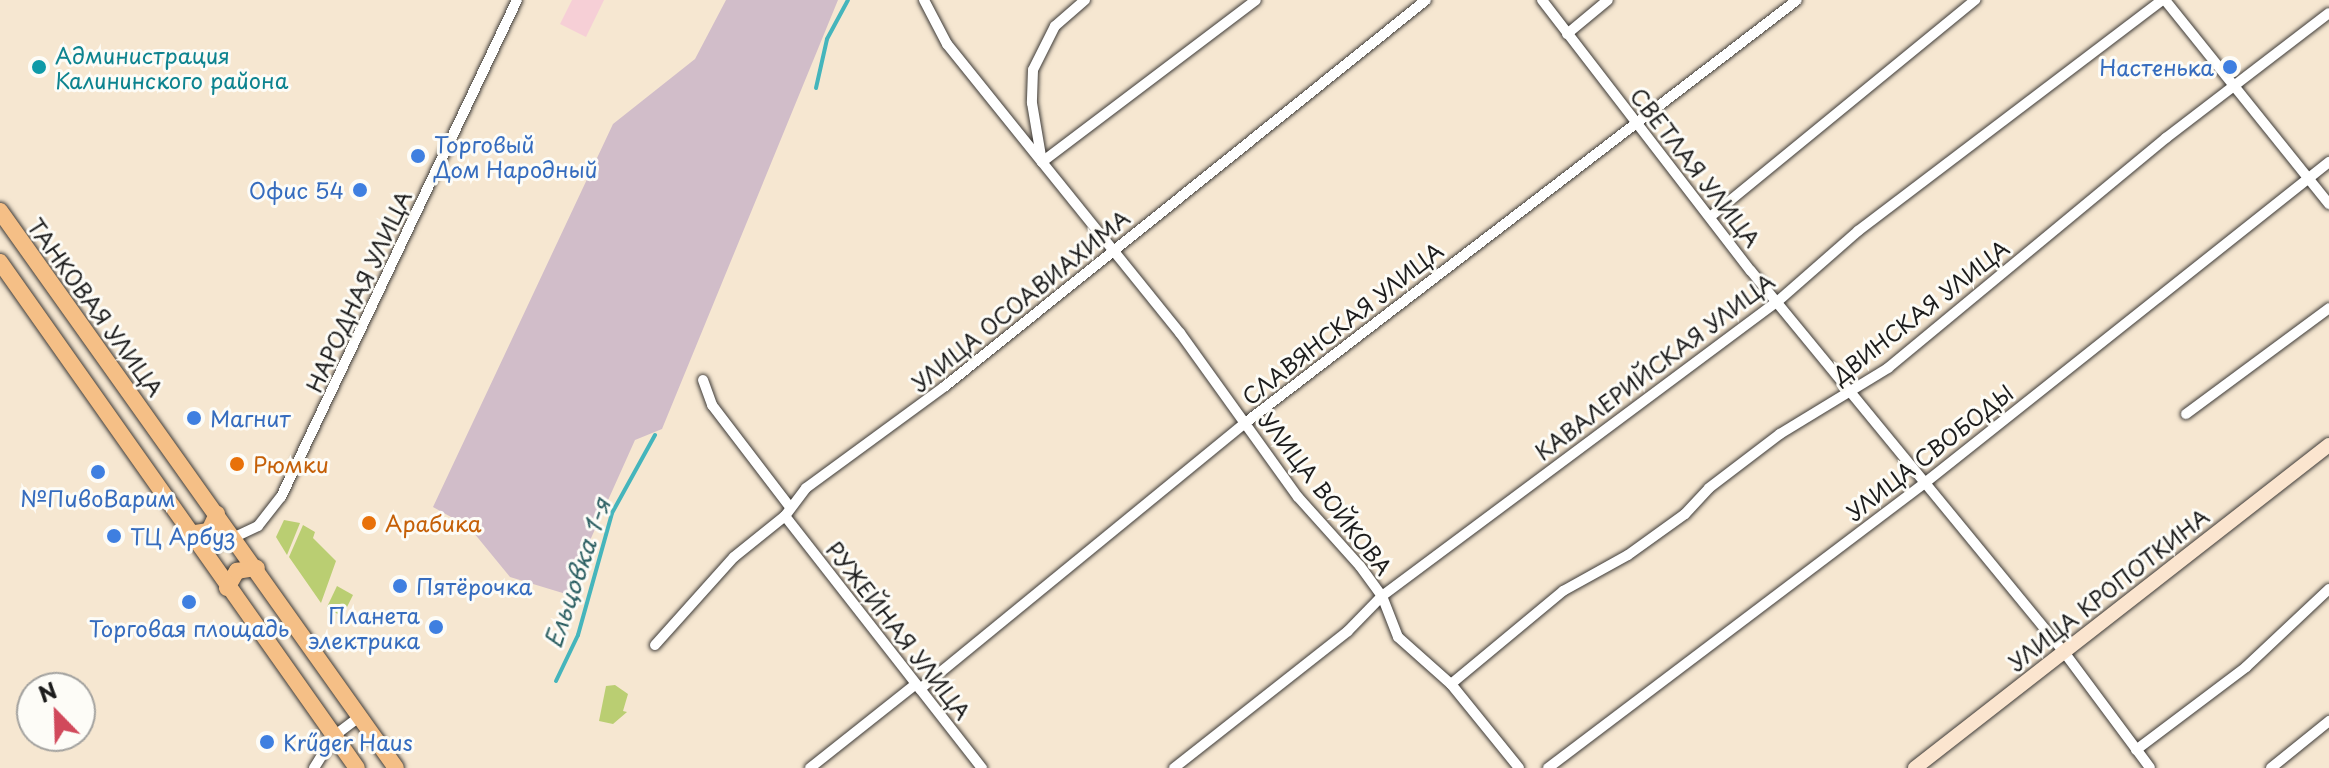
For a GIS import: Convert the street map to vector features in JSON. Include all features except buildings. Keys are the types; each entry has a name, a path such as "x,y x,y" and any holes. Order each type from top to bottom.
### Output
{"highway":[{"name":"ТАНКОВАЯ УЛИЦА","path":"0,211 257,568 396,768"},
{"path":"0,262 227,588 359,768 373,753 385,752"},
{"path":"189,534 209,531 217,514"},
{"path":"227,588 237,571 257,568"}],"main road":[{"name":"УЛИЦА КРОПОТКИНА","path":"1915,768 2329,445"}],"street":[{"name":"НАРОДНАЯ УЛИЦА","path":"203,552 258,526 281,497 517,0"},
{"name":"УЛИЦА ВОЙКОВА","path":"924,0 947,44 1113,250 1298,497 1382,596 1398,637 1451,684 1519,768"},
{"path":"1042,162 1032,103 1033,70 1055,26 1085,0"},
{"path":"1042,162 1256,0"},
{"name":"УЛИЦА ОСОАВИАХИМА","path":"655,645 734,557 788,511 806,488 944,387 1426,0"},
{"name":"СВЕТЛАЯ УЛИЦА","path":"1542,0 1777,302 1854,392 2064,652 2150,768"},
{"path":"1567,34 1608,0"},
{"name":"СЛАВЯНСКАЯ УЛИЦА","path":"810,768 918,686 1245,423 1797,0"},
{"path":"1710,217 1975,0"},
{"path":"2163,0 2329,204"},
{"name":"КАВАЛЕРИЙСКАЯ УЛИЦА","path":"1174,768 1348,631 1382,596 1777,302 1847,239 2163,0"},
{"name":"ДВИНСКАЯ УЛИЦА","path":"1451,684 1563,591 1628,555 1685,514 1709,488 1780,434 1854,392 2233,84 2329,13"},
{"name":"УЛИЦА СВОБОДЫ","path":"1548,768 1926,482 2329,162"},
{"path":"2186,414 2329,308"},
{"name":"РУЖЕЙНАЯ УЛИЦА","path":"703,380 712,405 788,511 982,768"},
{"path":"2136,750 2246,667 2329,589"},
{"path":"314,768 334,736 359,717"},
{"path":"2271,768 2329,721"}],"shaded area":[{"path":"572,0 604,0 586,37 560,24"},
{"path":"726,0 838,0 662,429 635,440 566,594 510,577 469,527 433,507 613,124 695,59"}],"green space":[{"path":"284,520 300,523 287,555 276,537"},
{"path":"303,525 315,532 313,538 336,561 321,603 289,557"},
{"path":"337,586 353,595 342,617 327,607"},
{"path":"615,685 628,694 623,711 627,712 613,724 599,721 606,686"}],"waterway":[{"name":"Ельцовка 1-я","path":"816,88 827,39 848,0"},
{"name":"Ельцовка 1-я","path":"556,681 578,635 612,513 655,435"}],"place":[{"name":"Администрация Калининского района","path":"39,67"},
{"name":"Настенька","path":"2230,67"},
{"name":"Торговый Дом Народный","path":"418,156"},
{"name":"Офис 54","path":"360,190"},
{"name":"Магнит","path":"194,418"},
{"name":"Рюмки","path":"237,464"},
{"name":"№ПивоВарим","path":"98,472"},
{"name":"Арабика","path":"369,523"},
{"name":"ТЦ Арбуз","path":"114,536"},
{"name":"Пятёрочка","path":"400,586"},
{"name":"Торговая площадь","path":"189,602"},
{"name":"Планета электрика","path":"436,627"},
{"name":"Krűger Haus","path":"267,742"}]}
